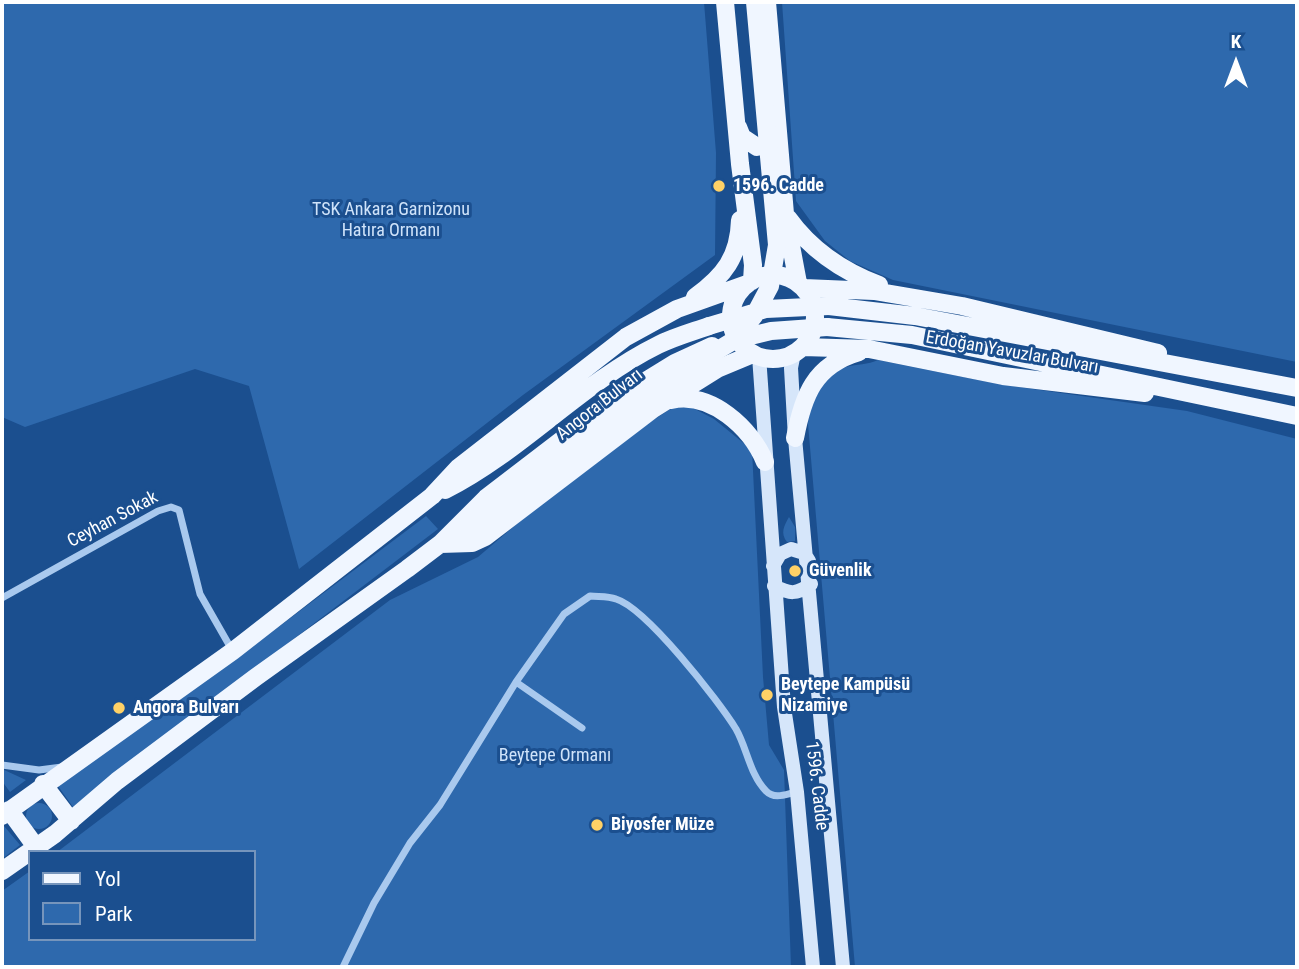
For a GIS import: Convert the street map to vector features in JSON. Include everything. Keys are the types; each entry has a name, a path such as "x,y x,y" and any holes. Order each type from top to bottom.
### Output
{"main road":[{"path":"725,2 740,164 753,265 750,283 734,303 732,326 743,346 756,355 777,359 798,350"},
{"name":"Angora Bulvarı","path":"440,544 473,530 660,385 733,341 754,316 770,286 778,246 755,2"},
{"name":"1596. Cadde","path":"767,2 785,214 801,286 815,316 814,327 798,350 791,368 843,967"},
{"path":"736,123 742,137 757,147 767,144 779,120"},
{"path":"685,307 713,284 736,253 739,239 740,164"},
{"path":"785,214 802,236 832,262 855,276 905,296"},
{"path":"750,283 776,275 801,286"},
{"name":"Angora Bulvarı","path":"432,496 459,467 626,337 685,307 750,283"},
{"name":"Erdoğan Yavuzlar Bulvarı","path":"801,286 855,289 905,296 1087,334 1211,372"},
{"name":"Erdoğan Yavuzlar Bulvarı","path":"709,326 766,309 829,306 915,316 1297,388"},
{"path":"685,307 716,316 722,329 726,352 717,369"},
{"name":"Angora Bulvarı","path":"36,848 4,808 38,777 70,766 233,651 432,496 508,452 625,365 658,345 709,326"},
{"name":"Erdoğan Yavuzlar Bulvarı","path":"714,346 771,331 827,327 912,335 1297,416"},
{"name":"Angora Bulvarı","path":"33,850 117,781 440,544 486,498 610,403 675,363 714,346"},
{"path":"795,438 804,399 814,380 830,364 869,349"},
{"name":"Erdoğan Yavuzlar Bulvarı","path":"798,350 869,349 1049,383 1215,399"},
{"name":"Angora Bulvarı","path":"440,544 472,543 485,537 667,400 717,369 756,355"},
{"name":"1596. Cadde","path":"756,355 784,708 797,792 813,967"},
{"path":"667,400 694,399 718,410 748,431 765,462"},
{"path":"773,566 780,554 791,549 804,553 809,561"},
{"path":"774,586 790,594 798,593 811,584"},
{"path":"38,777 71,821"},
{"name":"Angora Bulvarı","path":"2,871 28,853"}],"street":[{"name":"Ceyhan Sokak","path":"2,598 158,510 170,507 179,510 200,594 233,651"},
{"path":"343,967 374,902 410,843 440,805 516,682 564,614 590,596 617,599 643,616 722,708 737,730 752,767 768,793 776,796 797,792"},
{"path":"516,682 582,728"},
{"path":"2,765 38,777"}],"green space":[{"name":"TSK Ankara Garnizonu Hatıra Ormanı","path":"2,2 704,2 716,153 715,255 523,395 299,569 249,386 195,369 25,427 2,417"},
{"path":"782,2 1297,2 1297,362 893,280 850,261 825,241 796,201"},
{"path":"878,360 998,384 1187,411 1297,439 1297,967 855,967 808,424 815,398 830,376 846,367"},
{"name":"Beytepe Ormanı","path":"691,407 714,419 752,450 769,745 784,770 791,967 2,967 2,891 28,872 28,941 256,941 256,850 60,850 390,600 478,557 559,488 672,408"},
{"path":"426,516 438,529 73,807 58,786 220,671"},
{"path":"789,517 795,527 795,541 787,542 783,533"},
{"path":"2,769 26,780 10,792 2,781"},
{"path":"39,803 48,807 52,816 48,825 39,829 30,825 26,816 30,807"},
{"path":"4,826 20,845 2,859 2,828"}],"place":[{"name":"1596. Cadde","path":"719,186"},
{"name":"Güvenlik","path":"795,571"},
{"name":"Beytepe Kampüsü Nizamiye","path":"767,695"},
{"name":"Angora Bulvarı","path":"119,708"},
{"name":"Biyosfer Müze","path":"597,825"}]}
